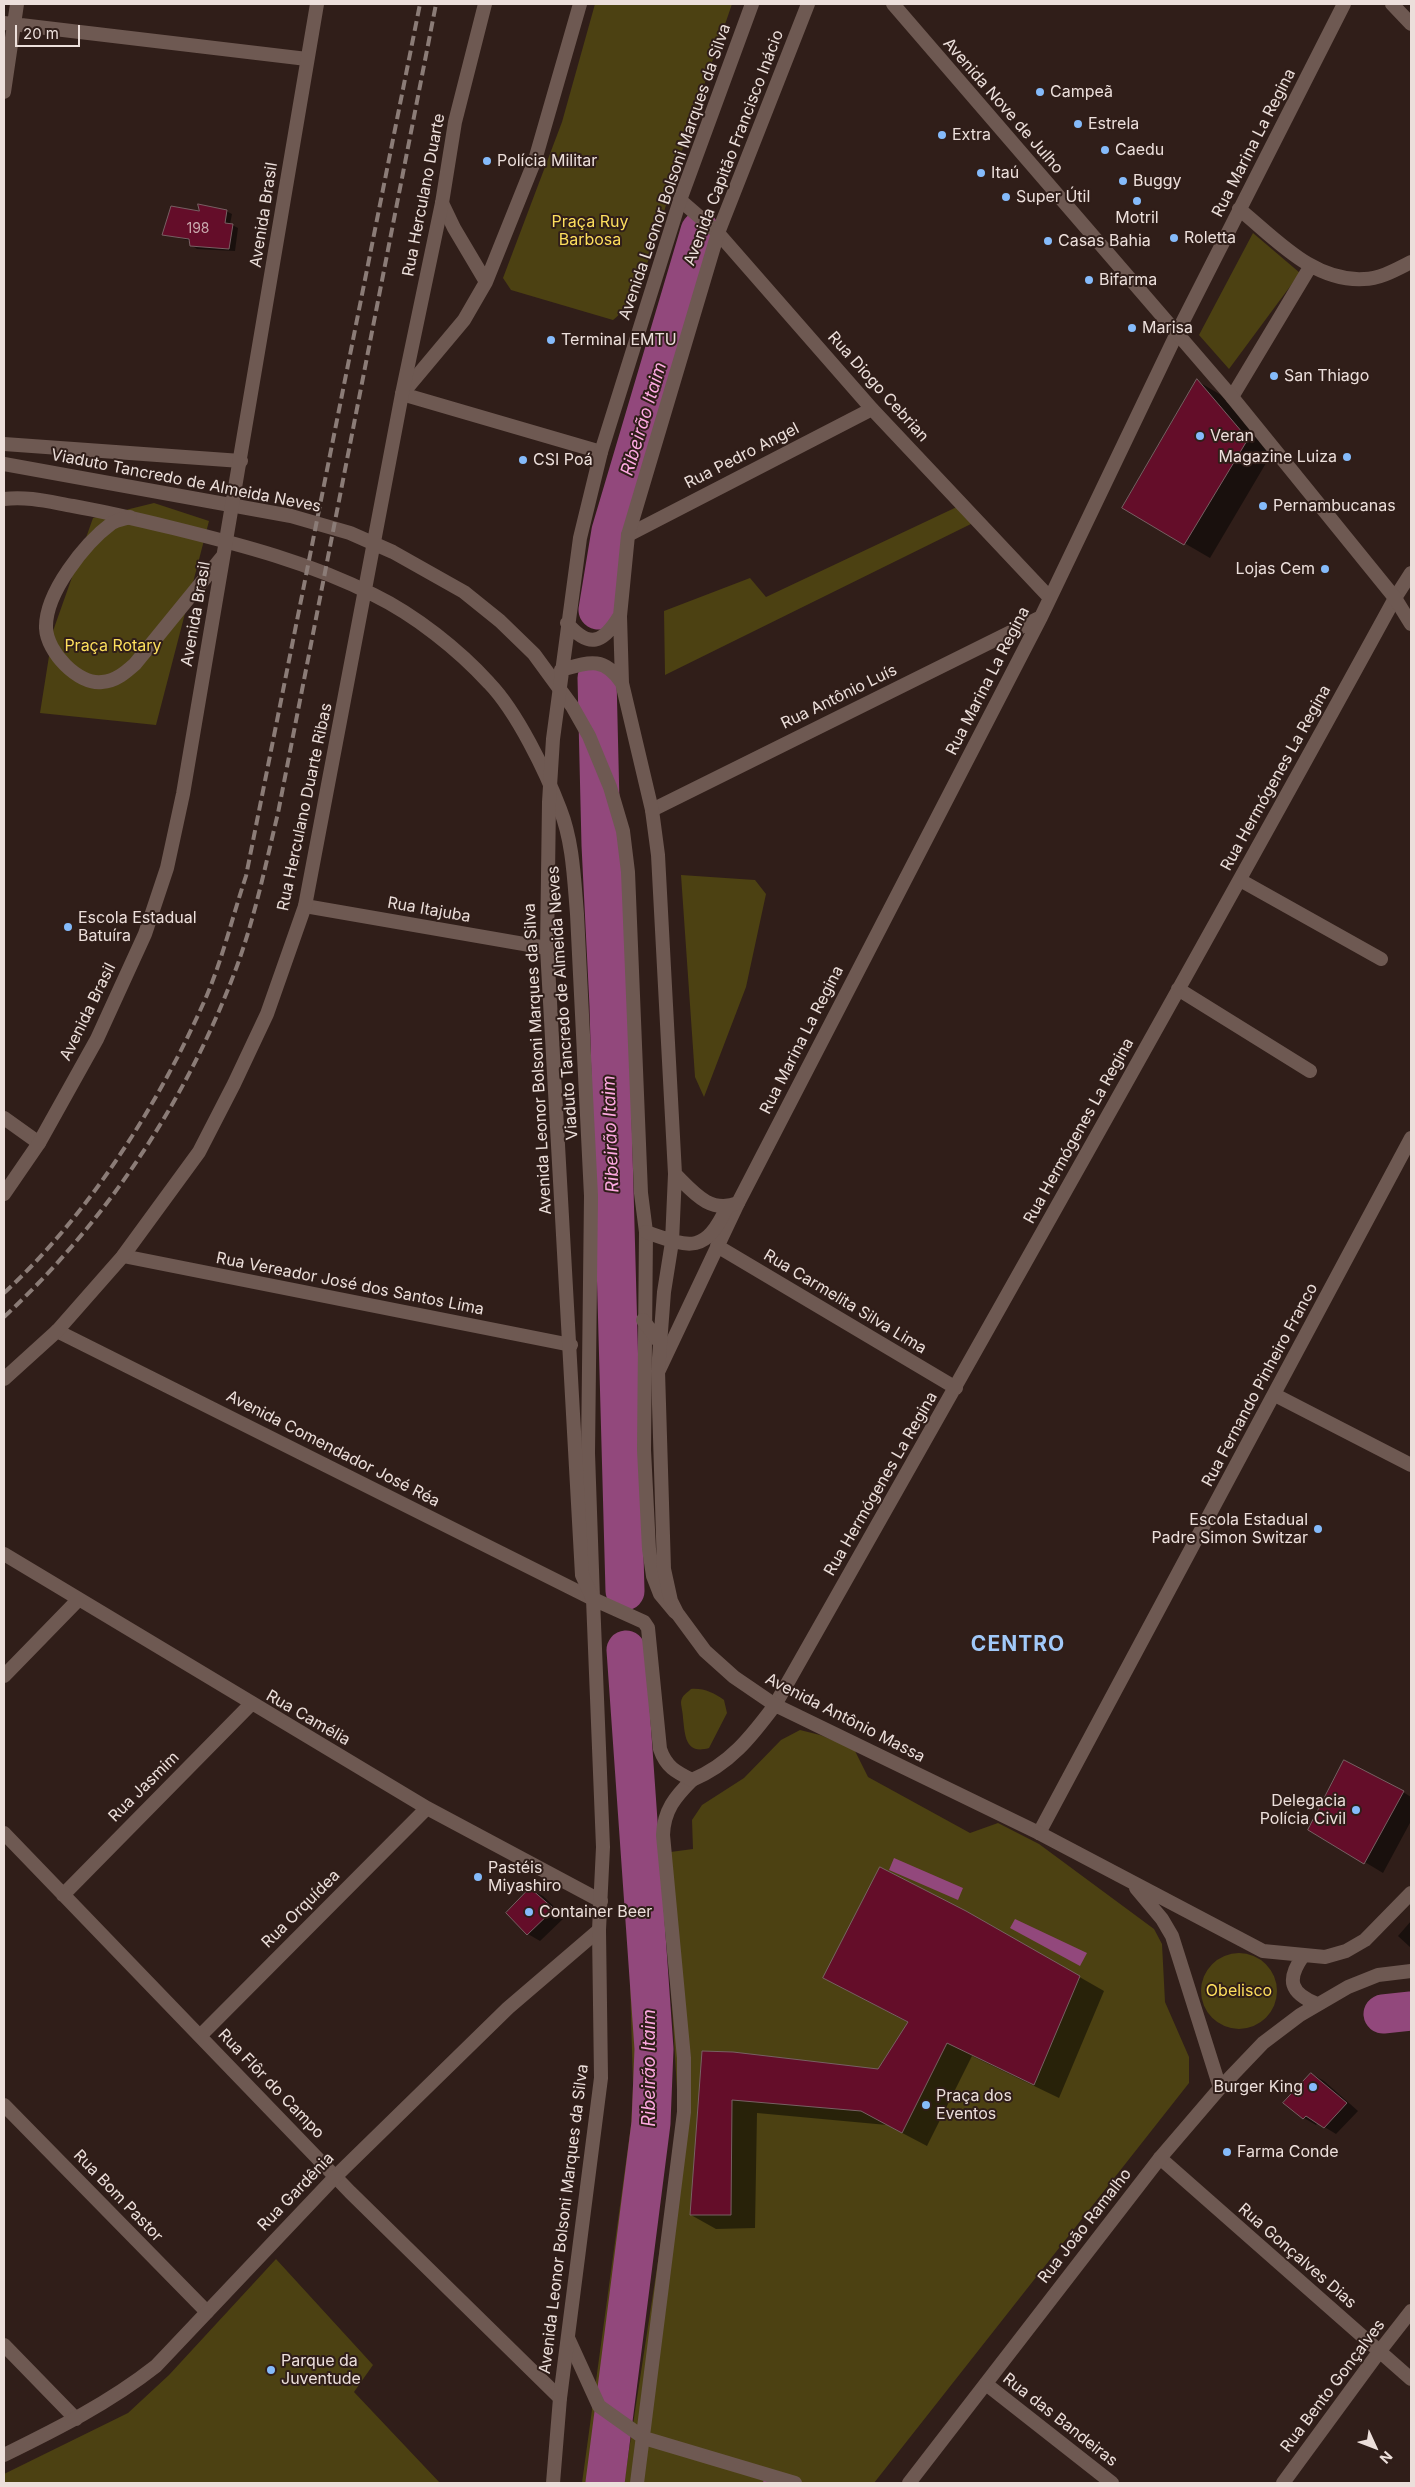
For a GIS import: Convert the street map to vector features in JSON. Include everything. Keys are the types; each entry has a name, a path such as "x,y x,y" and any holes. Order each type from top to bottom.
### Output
{"street":[{"path":"4,92 9,23 17,4"},
{"name":"Avenida Brasil","path":"4,1194 39,1143 97,1038 145,934 167,868 183,794 317,4"},
{"name":"Rua Herculano Duarte","path":"402,394 442,203 455,122 485,4"},
{"path":"580,4 534,160 486,282 456,330 402,394 601,452"},
{"name":"Avenida Leonor Bolsoni Marques da Silva","path":"592,1599 582,1575 571,1345 547,948 549,802 553,739 567,623 580,538 601,452 680,200 752,4"},
{"name":"Avenida Capitão Francisco Inácio","path":"628,535 718,233 808,4"},
{"name":"Avenida Nove de Julho","path":"893,4 1232,397 1395,598 1411,624"},
{"name":"Rua Marina La Regina","path":"658,1371 717,1246 733,1205 1041,617 1176,333 1344,4"},
{"path":"1392,4 1409,16"},
{"path":"9,23 307,59"},
{"name":"Rua Diogo Cebrian","path":"680,200 718,233 872,409 1050,598"},
{"path":"442,203 454,228 486,282"},
{"path":"1239,209 1310,267 1341,277 1365,280 1390,272 1411,262"},
{"path":"1232,397 1310,267"},
{"name":"Rua Herculano Duarte Ribas","path":"4,1379 57,1331 123,1256 199,1152 267,1014 305,906 402,394"},
{"name":"Rua Pedro Angel","path":"628,535 872,409"},
{"path":"4,444 240,461"},
{"name":"Viaduto Tancredo de Almeida Neves","path":"4,464 291,516 350,533 393,552 464,592 500,621 534,654 572,706 588,736 610,787 623,831 628,872 641,1193 646,1232"},
{"name":"Viaduto Tancredo de Almeida Neves","path":"4,499 23,497 130,516 292,560 375,595 455,650 490,684 511,711 561,810 569,843 577,914 592,1196"},
{"path":"130,516 113,522 84,549 60,583 47,617 46,630 53,649 67,668 84,680 102,682 119,677 135,664 223,555"},
{"path":"628,535 620,616 622,683 652,810 667,991 675,1174 672,1242 664,1292 658,1371"},
{"name":"Rua Hermógenes La Regina","path":"775,1705 956,1388 1395,598 1411,573"},
{"path":"567,623 576,634 587,640 599,640 610,632 620,616"},
{"name":"Rua Antônio Luís","path":"652,810 1041,617"},
{"path":"562,670 586,663 599,663 609,667 622,683"},
{"path":"1240,880 1380,959"},
{"name":"Rua Itajuba","path":"305,906 547,948"},
{"path":"1178,989 1310,1072"},
{"path":"4,1118 39,1143"},
{"name":"Rua Fernando Pinheiro Franco","path":"1039,1833 1411,1138"},
{"path":"675,1174 703,1200 714,1205 733,1205"},
{"name":"Avenida Leonor Bolsoni Marques da Silva","path":"553,2483 560,2398 601,2078 599,1930 603,1847 592,1599 588,1453 592,1196"},
{"path":"677,1613 660,1594 653,1576 648,1549 644,1450 646,1232 672,1242 687,1244 706,1240 733,1205"},
{"name":"Rua Carmelita Silva Lima","path":"717,1246 956,1388"},
{"name":"Rua Vereador José dos Santos Lima","path":"123,1256 571,1345"},
{"path":"644,1320 660,1343"},
{"name":"Avenida Comendador José Réa","path":"57,1331 616,1612 644,1622 648,1628 660,1749 665,1763 676,1772 692,1780"},
{"name":"Avenida Antônio Massa","path":"658,1371 664,1569 671,1601 677,1613 705,1651 734,1677 775,1705 1039,1833 1263,1951 1303,1956"},
{"path":"1275,1395 1411,1465"},
{"name":"Rua Camélia","path":"4,1554 426,1808 601,1901"},
{"path":"4,1676 78,1600"},
{"name":"Rua Jasmim","path":"62,1895 251,1704"},
{"path":"637,2483 684,2112 684,2058 663,1835 664,1821 676,1796 692,1780 705,1774 737,1752 775,1705"},
{"name":"Rua Orquídea","path":"200,2036 426,1808"},
{"name":"Rua Flôr do Campo","path":"4,1833 336,2176 560,2398"},
{"name":"Avenida Antônio Massa","path":"1130,1882 1162,1919 1172,1936 1182,1974 1220,2088"},
{"path":"1411,1893 1365,1940 1346,1951 1325,1957 1303,1956 1294,1969 1294,1987 1299,1995 1317,2004 1348,1987 1378,1976 1411,1972"},
{"name":"Rua Gardênia","path":"4,2455 76,2419 126,2390 156,2366 336,2176 508,2008 599,1930"},
{"name":"Rua João Ramalho","path":"909,2483 1160,2158 1220,2088 1263,2043 1317,2004"},
{"name":"Rua Bom Pastor","path":"4,2105 206,2312"},
{"name":"Rua Gonçalves Dias","path":"1160,2158 1411,2379"},
{"name":"Rua Bento Gonçalves","path":"1283,2483 1411,2311"},
{"path":"568,2338 599,2406 625,2426 644,2438 795,2483"},
{"path":"4,2345 76,2419"},
{"name":"Rua das Bandeiras","path":"986,2384 1112,2483"}],"green space":[{"name":"Praça Ruy Barbosa","path":"595,4 732,4 684,143 653,248 635,291 624,308 613,320 511,290 503,278 562,122"},
{"path":"1253,233 1300,273 1229,369 1199,335"},
{"name":"Praça Rotary","path":"154,503 209,521 156,725 40,713 53,631 93,518"},
{"path":"961,505 977,521 665,675 664,611 750,578 766,597"},
{"path":"681,875 755,880 766,894 746,987 704,1097 695,1077"},
{"path":"691,1689 709,1692 724,1700 727,1713 709,1748 695,1749 686,1737 681,1702"},
{"name":"Praça dos Eventos","path":"800,1730 820,1735 854,1749 868,1777 970,1833 998,1823 1039,1844 1154,1929 1162,1944 1165,2002 1189,2057 1189,2083 874,2483 624,2483 679,2124 663,1853 693,1849 692,1820 702,1805 744,1778 781,1740"},
{"path":"626,1845 634,1845 645,2082 644,2112 590,2483 582,2483 631,2125 633,2085"},
{"name":"Obelisco","path":"1239,1953 1253,1956 1266,1964 1274,1977 1277,1991 1274,2005 1266,2018 1253,2026 1239,2029 1225,2026 1212,2018 1204,2005 1201,1991 1204,1977 1212,1964 1225,1956"},
{"name":"Parque da Juventude","path":"276,2259 373,2365 354,2392 440,2483 4,2483 4,2474 128,2413 169,2375"}],"shaded area":[{"path":"894,1858 963,1888 958,1900 889,1870"},
{"path":"1015,1919 1087,1953 1080,1966 1010,1928"}],"building":[{"path":"198,204 227,210 225,223 233,224 229,249 190,246 189,239 162,235 171,206 199,211"},
{"path":"1197,379 1248,439 1184,545 1122,508"},
{"name":"Delegacia Polícia Civil","path":"1344,1760 1404,1791 1364,1864 1308,1830"},
{"path":"880,1867 966,1911 1080,1976 1034,2085 947,2043 902,2133 861,2111 732,2100 731,2215 690,2215 702,2051 733,2052 878,2069 908,2022 823,1978"},
{"name":"Container Beer","path":"530,1888 554,1909 527,1935 506,1913"},
{"name":"Burger King","path":"1311,2073 1347,2103 1324,2128 1306,2116 1303,2119 1283,2103"}],"waterway":[{"name":"Ribeirão Itaim","path":"598,610 611,531 700,231"},
{"name":"Ribeirão Itaim","path":"597,678 601,845 609,1006 625,1591"},
{"name":"Ribeirão Itaim","path":"605,2483 651,2123 654,2049 626,1650"},
{"path":"1383,2014 1411,2011"}],"railway":[{"path":"4,1293 65,1228 120,1154 145,1115 189,1035 213,981 223,951 246,876 420,4"},
{"path":"4,1317 41,1281 76,1242 138,1159 192,1069 214,1022 241,954 259,894 278,813 436,4"}],"place":[{"name":"Campeã","path":"1040,92"},
{"name":"Estrela","path":"1078,124"},
{"name":"Extra","path":"942,135"},
{"name":"Caedu","path":"1105,150"},
{"name":"Polícia Militar","path":"487,161"},
{"name":"Itaú","path":"981,173"},
{"name":"Buggy","path":"1123,181"},
{"name":"Super Útil","path":"1006,197"},
{"name":"Motril","path":"1137,201"},
{"name":"Roletta","path":"1174,238"},
{"name":"Casas Bahia","path":"1048,241"},
{"name":"Bifarma","path":"1089,280"},
{"name":"Marisa","path":"1132,328"},
{"name":"Terminal EMTU","path":"551,340"},
{"name":"San Thiago","path":"1274,376"},
{"name":"Veran","path":"1200,436"},
{"name":"Magazine Luiza","path":"1347,457"},
{"name":"CSI Poá","path":"523,460"},
{"name":"Pernambucanas","path":"1263,506"},
{"name":"Lojas Cem","path":"1325,569"},
{"name":"Escola Estadual Batuíra","path":"68,927"},
{"name":"Escola Estadual Padre Simon Switzar","path":"1318,1529"},
{"name":"Delegacia Polícia Civil","path":"1356,1810"},
{"name":"Pastéis Miyashiro","path":"478,1877"},
{"name":"Container Beer","path":"529,1912"},
{"name":"Burger King","path":"1313,2087"},
{"name":"Praça dos Eventos","path":"926,2105"},
{"name":"Farma Conde","path":"1227,2152"},
{"name":"Parque da Juventude","path":"271,2370"}],"district":[{"name":"CENTRO","path":"1018,1645"}]}
